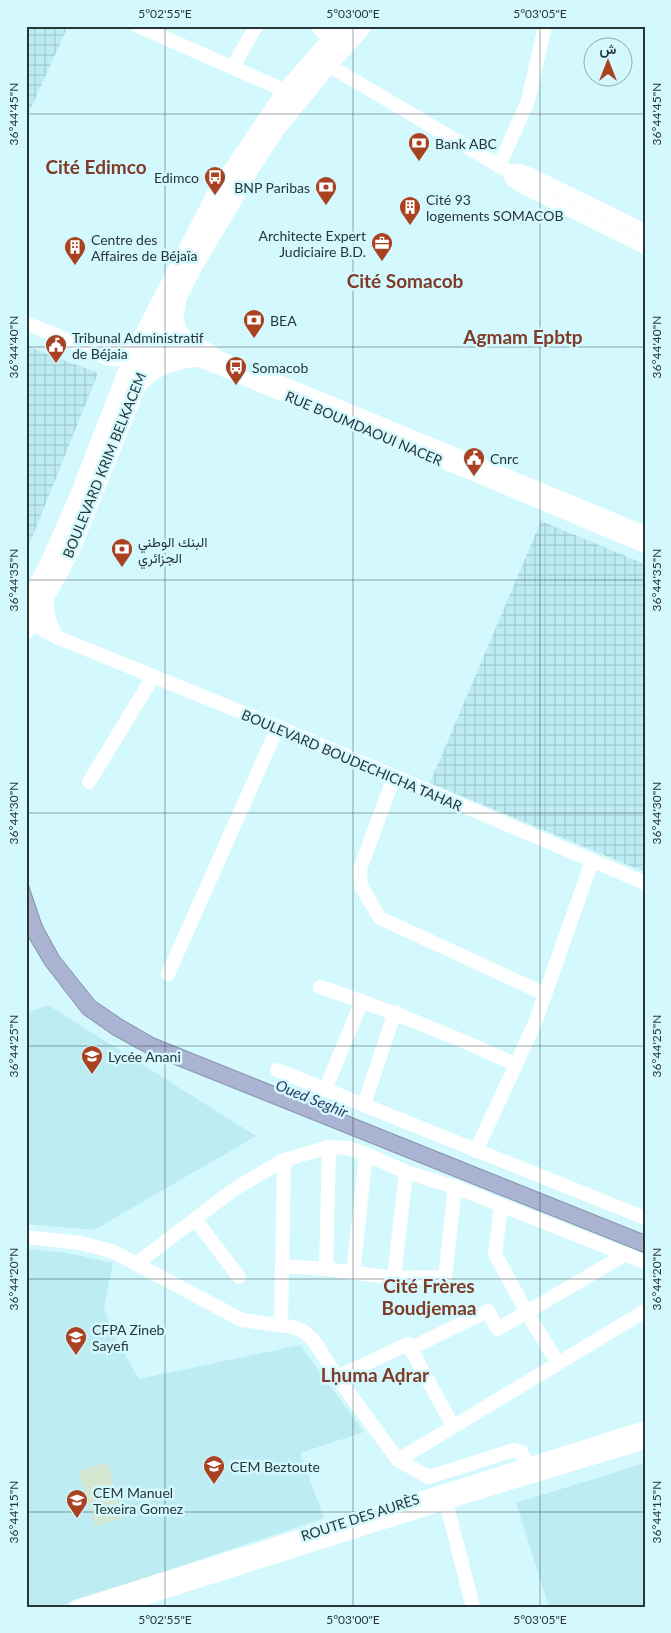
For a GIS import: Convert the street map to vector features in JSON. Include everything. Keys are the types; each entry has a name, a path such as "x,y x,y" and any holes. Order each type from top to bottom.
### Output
{"main road":[{"name":"BOULEVARD KRIM BELKACEM","path":"27,624 34,578 54,555 145,346 215,196 286,91 343,26"},
{"name":"BOULEVARD KRIM BELKACEM","path":"27,624 46,595 72,547 137,387 145,346 180,292 249,170 276,129 328,65 363,26"},
{"path":"180,292 175,316 176,327 179,333 182,338 211,354"},
{"path":"137,387 146,376 157,368 193,358"}],"street":[{"path":"138,26 286,91"},
{"path":"244,26 248,40"},
{"path":"233,68 256,26"},
{"path":"316,26 331,40"},
{"path":"503,168 528,101 546,26"},
{"path":"328,65 503,168 521,186 645,247"},
{"path":"503,168 529,174 645,231"},
{"path":"26,323 70,342 124,342 145,346"},
{"name":"RUE BOUMDAOUI NACER","path":"145,346 187,345 645,533"},
{"name":"RUE BOUMDAOUI NACER","path":"145,346 193,358 645,546"},
{"path":"46,595 49,619 59,638"},
{"name":"BOULEVARD BOUDECHICHA TAHAR","path":"27,624 278,727 645,883"},
{"path":"88,782 153,677"},
{"path":"168,974 278,727"},
{"path":"394,777 360,870 361,886 380,918 545,994"},
{"path":"476,1151 535,1023 592,861"},
{"path":"320,987 395,1012 515,1064"},
{"path":"326,1090 362,1001"},
{"path":"364,1105 395,1012"},
{"path":"277,1070 645,1218"},
{"path":"326,1270 329,1147"},
{"path":"136,1264 233,1190 284,1160 329,1147 348,1148 366,1154 406,1172 455,1187 645,1262"},
{"path":"353,1273 366,1154"},
{"path":"281,1325 284,1160"},
{"path":"394,1278 406,1172"},
{"path":"283,1266 394,1278 445,1277 455,1187"},
{"path":"500,1206 495,1254 527,1313 558,1363"},
{"path":"195,1219 239,1277"},
{"path":"26,1238 80,1244 112,1251 242,1320 281,1325 303,1331 314,1341 337,1377 398,1460 429,1477 514,1450 521,1452 528,1465"},
{"path":"411,1348 488,1311 498,1328 527,1313 626,1254"},
{"path":"398,1460 645,1311"},
{"path":"337,1377 400,1346 408,1344 453,1426"},
{"name":"ROUTE DES AURÈS","path":"116,1607 445,1496 528,1465 645,1428"},
{"name":"ROUTE DES AURÈS","path":"76,1607 445,1496 645,1442"},
{"path":"445,1496 472,1607"}],"shaded area":[{"path":"26,26 68,26 26,119"},
{"path":"26,346 98,373 26,553"},
{"path":"541,521 645,564 645,872 430,783"},
{"path":"26,878 42,925 59,956 95,1001 123,1020 154,1038 645,1235 645,1253 146,1053 113,1035 83,1014 45,965 26,933"},
{"name":"Lycée Anani","path":"48,1005 256,1136 94,1230 26,1224 26,1013"},
{"path":"26,1249 68,1253 113,1263 104,1307 112,1332 139,1379 300,1345 364,1432 300,1453 324,1518 58,1607 26,1607"},
{"path":"645,1463 645,1607 549,1607 516,1503"}],"green space":[{"path":"107,1462 123,1517 95,1526 79,1471"}],"place":[{"name":"Bank ABC","path":"419,162"},
{"name":"Edimco","path":"215,196"},
{"name":"BNP Paribas","path":"326,206"},
{"name":"Cité 93 logements SOMACOB","path":"410,226"},
{"name":"Architecte Expert Judiciaire B.D.","path":"382,262"},
{"name":"Centre des Affaires de Béjaïa","path":"75,266"},
{"name":"BEA","path":"254,339"},
{"name":"Tribunal Administratif de Béjaia","path":"56,364"},
{"name":"Somacob","path":"236,386"},
{"name":"Cnrc","path":"474,477"},
{"name":"البنك الوطني الجزائري","path":"122,568"},
{"name":"Lycée Anani","path":"92,1075"},
{"name":"CFPA Zineb Sayefi","path":"76,1356"},
{"name":"CEM Beztoute","path":"214,1485"},
{"name":"CEM Manuel Texeira Gomez","path":"77,1519"}],"district":[{"name":"Cité Edimco","path":"96,166"},
{"name":"Cité Somacob","path":"405,280"},
{"name":"Agmam Epbtp","path":"523,336"},
{"name":"Cité Frères Boudjemaa","path":"429,1296"},
{"name":"Lḥuma Aḍrar","path":"375,1374"}],"water label":[{"name":"Oued Seghir","path":"312,1098"}]}
